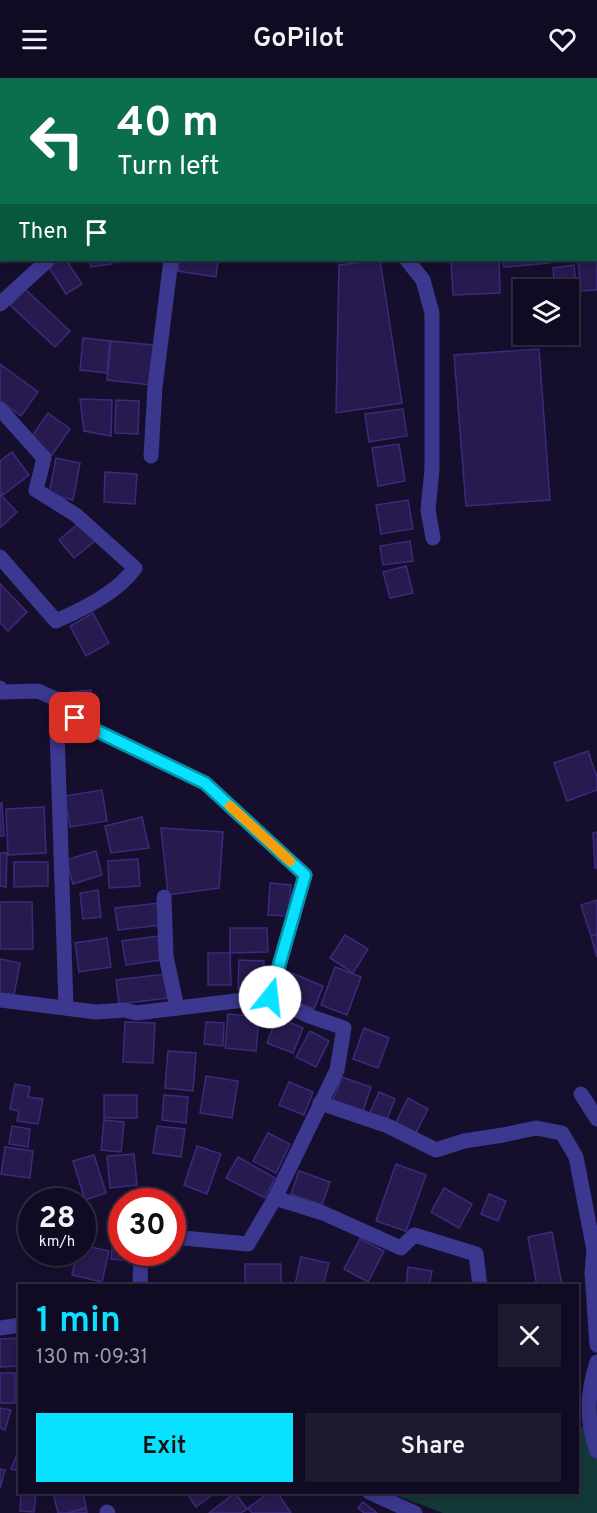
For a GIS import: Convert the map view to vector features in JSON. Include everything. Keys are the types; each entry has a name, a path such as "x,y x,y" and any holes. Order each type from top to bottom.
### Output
{"street":[{"path":"0,304 47,261"},
{"path":"151,456 155,387 171,261"},
{"path":"408,261 423,280 432,314 432,469 428,510 433,538"},
{"path":"0,409 44,458 36,490 76,515 135,568 125,582 56,621 0,557"},
{"path":"1,691 38,691 56,699 66,1007"},
{"path":"57,706 93,729 205,783 305,875 270,997"},
{"path":"164,897 166,956 177,1008"},
{"path":"0,1000 96,1012 125,1010 136,1014 270,997 309,1016 344,1028 338,1070 275,1198 248,1244 186,1238"},
{"path":"581,1094 597,1119"},
{"path":"320,1103 388,1126 436,1150 464,1141 503,1136 536,1128 562,1133 576,1157 595,1249 592,1273 597,1345"},
{"path":"275,1198 323,1213 401,1248 414,1235 476,1254 480,1284"},
{"path":"140,1284 141,1266"},
{"path":"0,1328 18,1325"},
{"path":"589,1442 589,1387 597,1362"},
{"path":"373,1494 415,1513"}],"green space":[{"path":"579,1427 597,1427 597,1513 443,1513 393,1494 579,1494"}],"building":[{"path":"56,261 67,261 82,284 66,294 48,266"},
{"path":"90,261 111,261 112,264 91,267"},
{"path":"179,261 218,261 216,277 178,271"},
{"path":"380,261 402,403 336,413 339,265"},
{"path":"451,261 499,261 500,293 453,295"},
{"path":"503,261 549,261 549,263 504,267"},
{"path":"578,261 597,261 597,290 581,291"},
{"path":"574,265 576,279 554,279 553,268"},
{"path":"25,289 70,331 55,347 10,305"},
{"path":"83,338 110,341 107,373 80,370"},
{"path":"111,341 154,345 151,385 107,380"},
{"path":"539,349 550,500 466,506 454,355"},
{"path":"0,364 38,392 21,416 0,401"},
{"path":"80,399 112,400 111,436 84,431"},
{"path":"116,400 139,401 138,434 115,433"},
{"path":"403,409 407,436 369,442 365,414"},
{"path":"48,413 70,429 52,455 30,439"},
{"path":"399,444 405,481 378,486 372,448"},
{"path":"12,452 29,475 3,495 0,491 0,461"},
{"path":"56,458 80,463 73,500 49,494"},
{"path":"105,472 137,474 135,504 104,502"},
{"path":"0,494 17,512 0,528"},
{"path":"408,500 413,529 381,534 376,505"},
{"path":"80,522 95,541 74,558 59,540"},
{"path":"410,541 413,561 383,565 380,546"},
{"path":"406,566 413,593 390,598 383,572"},
{"path":"0,584 27,612 8,631 0,623"},
{"path":"93,613 109,643 86,656 70,626"},
{"path":"91,690 92,714 71,715 70,692"},
{"path":"588,751 597,777 597,790 567,801 554,763"},
{"path":"102,790 107,821 70,827 64,796"},
{"path":"0,803 2,803 4,836 0,836"},
{"path":"44,807 46,853 8,855 6,809"},
{"path":"142,817 149,848 111,853 105,826"},
{"path":"161,828 223,832 219,888 168,895"},
{"path":"597,832 597,868 595,868 593,833"},
{"path":"96,851 102,875 73,884 66,860"},
{"path":"0,853 7,853 6,887 0,886"},
{"path":"138,859 140,886 109,888 108,861"},
{"path":"14,862 48,862 48,886 14,887"},
{"path":"270,883 291,885 288,916 268,915"},
{"path":"98,890 101,917 83,919 80,893"},
{"path":"597,900 597,934 591,936 581,905"},
{"path":"0,902 32,902 33,949 0,949"},
{"path":"159,903 162,925 118,930 115,908"},
{"path":"230,928 267,928 268,952 230,953"},
{"path":"597,934 597,957 591,936"},
{"path":"345,935 368,949 353,973 330,958"},
{"path":"158,936 161,960 126,965 122,941"},
{"path":"107,938 111,967 79,972 75,943"},
{"path":"208,953 230,953 231,985 208,985"},
{"path":"0,959 20,963 14,995 0,993"},
{"path":"239,960 264,961 263,991 238,990"},
{"path":"335,967 361,977 347,1015 321,1005"},
{"path":"289,972 323,986 314,1009 279,995"},
{"path":"165,974 168,998 119,1004 116,980"},
{"path":"228,1014 259,1017 256,1051 225,1048"},
{"path":"277,1017 303,1028 293,1053 267,1043"},
{"path":"125,1022 155,1023 153,1063 123,1062"},
{"path":"206,1022 224,1023 223,1046 204,1044"},
{"path":"364,1028 389,1038 378,1068 353,1059"},
{"path":"310,1031 329,1041 316,1067 296,1057"},
{"path":"168,1051 196,1053 193,1091 165,1088"},
{"path":"206,1076 238,1081 232,1118 200,1113"},
{"path":"342,1077 371,1087 363,1111 333,1100"},
{"path":"289,1082 313,1092 304,1115 279,1105"},
{"path":"15,1084 30,1087 28,1097 43,1099 38,1124 17,1121 19,1111 10,1109"},
{"path":"379,1092 395,1099 386,1122 369,1115"},
{"path":"104,1095 137,1095 137,1118 104,1118"},
{"path":"164,1095 188,1097 186,1123 162,1120"},
{"path":"408,1098 428,1109 415,1135 395,1124"},
{"path":"104,1120 124,1122 121,1152 101,1150"},
{"path":"12,1126 30,1129 28,1147 9,1144"},
{"path":"157,1126 185,1129 181,1157 153,1153"},
{"path":"268,1133 290,1144 276,1173 253,1161"},
{"path":"197,1146 221,1154 207,1194 184,1185"},
{"path":"5,1147 33,1151 30,1178 1,1174"},
{"path":"134,1154 137,1185 110,1188 107,1156"},
{"path":"94,1155 106,1193 96,1196 96,1188 81,1188 73,1161"},
{"path":"238,1157 275,1178 265,1198 226,1178"},
{"path":"396,1164 426,1175 406,1231 376,1221"},
{"path":"299,1171 330,1182 322,1205 291,1194"},
{"path":"444,1188 472,1204 459,1228 431,1212"},
{"path":"489,1194 506,1201 498,1221 481,1214"},
{"path":"552,1232 562,1284 537,1284 528,1237"},
{"path":"360,1239 384,1251 368,1282 344,1269"},
{"path":"96,1248 108,1251 102,1282 72,1275 74,1266 96,1266"},
{"path":"301,1257 329,1263 324,1284 295,1284"},
{"path":"245,1264 281,1264 281,1284 245,1284"},
{"path":"408,1267 432,1271 429,1284 406,1284"},
{"path":"18,1338 18,1366 0,1367 0,1339"},
{"path":"0,1373 15,1373 15,1403 0,1403"},
{"path":"0,1408 11,1410 5,1430 0,1428"},
{"path":"18,1451 18,1471 11,1469"},
{"path":"0,1469 5,1470 0,1488"},
{"path":"21,1494 36,1494 34,1512 20,1511"},
{"path":"53,1494 83,1494 86,1508 58,1513"},
{"path":"187,1494 213,1494 196,1507"},
{"path":"234,1494 247,1509 241,1513 209,1513"},
{"path":"267,1494 278,1494 291,1513 252,1513 248,1508"},
{"path":"363,1502 377,1513 364,1513 358,1508"},
{"path":"86,1508 87,1513 68,1513"}],"slow traffic":[{"path":"230,806 290,861"}],"route":[{"path":"75,718 205,783 305,875 270,997"}]}
